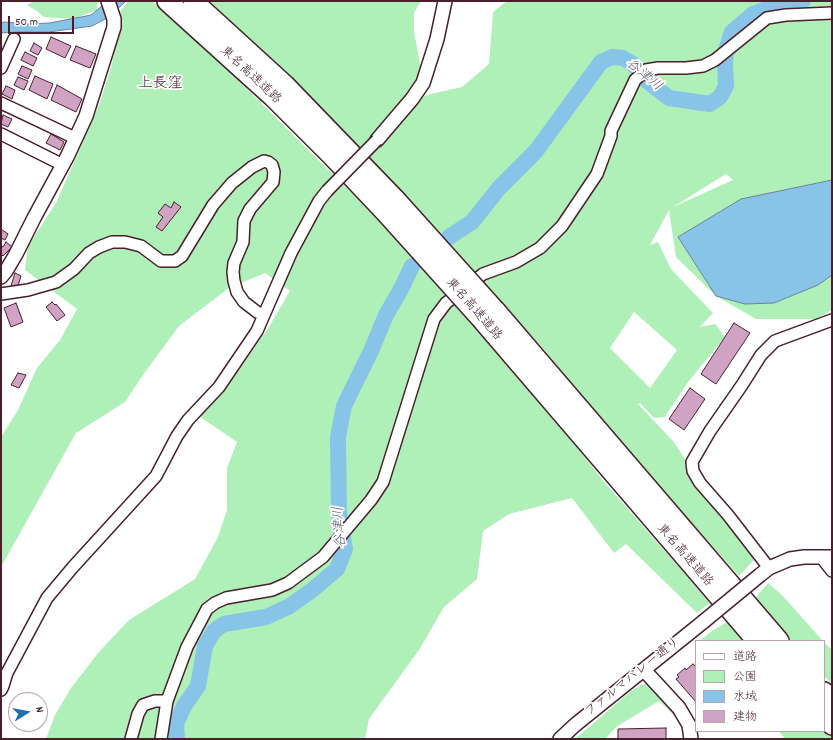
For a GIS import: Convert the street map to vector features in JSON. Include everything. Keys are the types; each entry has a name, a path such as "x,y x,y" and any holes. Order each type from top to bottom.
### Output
{"highway":[{"name":"東名高速道路","path":"193,1 285,85 778,640"},
{"name":"東名高速道路","path":"169,3 391,206"},
{"name":"東名高速道路","path":"489,316 756,640"},
{"path":"825,693 832,701"},
{"path":"825,717 832,725"}],"street":[{"path":"1,276 6,271 16,254 63,165 86,116 111,37 114,19 108,1"},
{"path":"1,690 7,673 47,598 73,567 156,476 177,436 188,420 219,387 257,331 291,253 319,201 377,140 412,99 423,83 437,39 444,1"},
{"path":"161,739 167,701 186,647 207,609 226,598 272,590 288,583 323,557 371,500 383,482 434,319 446,303 483,274 516,262 540,248 562,226 597,174 611,136 611,131 635,80 646,70 703,66 722,54 767,18 786,15 832,13"},
{"path":"1,68 14,39"},
{"path":"1,103 75,138"},
{"path":"1,134 63,165"},
{"path":"1,294 28,290 56,282 74,269 89,253 112,242 125,242 141,246 161,261 175,261 182,256 213,205 232,183 252,167 268,162 272,165 274,172 273,182 250,209 244,221 243,242 234,263 233,272 237,292 244,302 257,312 264,315"},
{"path":"764,571 728,515 700,483 693,471 692,462 710,431 742,386 761,355 775,341 832,320"},
{"path":"827,557 832,571"},
{"name":"ファルマバレー通り","path":"560,739 575,725 764,571 790,559 827,557"},
{"path":"644,670 679,708 689,725 691,739"},
{"path":"131,739 138,714 143,705 155,701 167,701"}],"green space":[{"path":"34,1 98,1 97,10 73,19 44,17 27,5"},
{"path":"129,1 152,1 162,9 229,71 361,202 408,251 514,373 601,478 710,603 697,613 626,544 614,553 572,498 509,514 483,531 477,579 444,607 419,650 369,719 365,739 46,739 55,715 71,688 98,653 129,620 195,579 218,537 227,510 227,468 237,442 199,416 228,386 267,330 290,291 265,273 229,288 179,326 125,402 76,433 1,567 1,437 18,410 37,368 60,340 77,309 25,270 28,246 56,203 99,105 112,64 121,10"},
{"path":"210,1 421,1 414,13 414,31 421,69 416,100 430,94 462,87 489,64 493,12 507,1 832,1 832,310 816,319 756,319 716,296 676,257 669,210 650,245 658,242 671,269 713,313 700,327 715,324 725,337 688,382 665,417 654,418 640,403 638,404 673,441 754,560 739,576 640,465 541,346 377,167","holes":["726,174 733,180 673,207","634,312 677,350 650,388 610,348"]},
{"path":"768,583 782,595 822,640 790,640 753,601"},
{"path":"730,620 748,640 700,640"},
{"path":"825,643 832,650 832,684 825,677"},
{"path":"654,682 685,726 659,701 616,727 605,739 575,739 631,691 643,684"},
{"path":"825,727 832,734 832,739 785,739 780,732 825,732"}],"water":[{"path":"106,1 126,1 109,17 92,26 49,32 1,33 1,23 4,22 26,24 49,23 91,15"},
{"path":"832,180 832,275 818,285 774,303 745,304 716,296 678,237 741,199"}],"building":[{"path":"51,37 71,46 65,58 46,49"},
{"path":"34,43 42,48 38,55 30,51"},
{"path":"76,46 96,54 90,68 70,60"},
{"path":"25,52 37,58 33,66 21,60"},
{"path":"22,66 32,70 28,79 18,74"},
{"path":"35,76 53,84 47,99 29,90"},
{"path":"18,77 28,81 24,90 14,85"},
{"path":"57,85 82,99 76,112 51,100"},
{"path":"6,86 15,90 12,99 2,94"},
{"path":"3,115 12,119 8,127 1,124"},
{"path":"51,134 64,142 60,150 46,143"},
{"path":"174,202 181,207 162,231 156,227 163,217 158,213 165,204 171,208"},
{"path":"1,229 8,234 5,240 1,238"},
{"path":"6,242 12,247 3,256 1,254 1,246 3,247"},
{"path":"15,273 21,276 17,289 11,286"},
{"path":"52,302 55,305 56,304 65,315 57,321 46,307"},
{"path":"16,303 23,322 11,327 4,308"},
{"path":"734,323 750,333 716,384 701,374"},
{"path":"18,373 26,375 19,388 11,385"},
{"path":"690,388 705,399 684,430 669,419"},
{"path":"693,664 695,666 695,701 676,679 679,677 677,675 685,668 686,670"},
{"path":"666,728 666,739 618,739 618,729"}],"waterway":[{"name":"谷津川","path":"449,237 472,222 499,188 536,151 601,62 612,57 623,58 633,64 647,81 669,98 710,104 720,97 726,86 726,50 732,32 753,14 775,6 803,1"},
{"name":"谷津川","path":"177,739 176,724 184,706 198,686 205,646 214,631 224,624 266,617 288,607 311,591 337,569 345,549 339,514 338,437 344,406 371,351 386,315 412,266"}],"district":[{"name":"上長窪","path":"160,85"}]}
